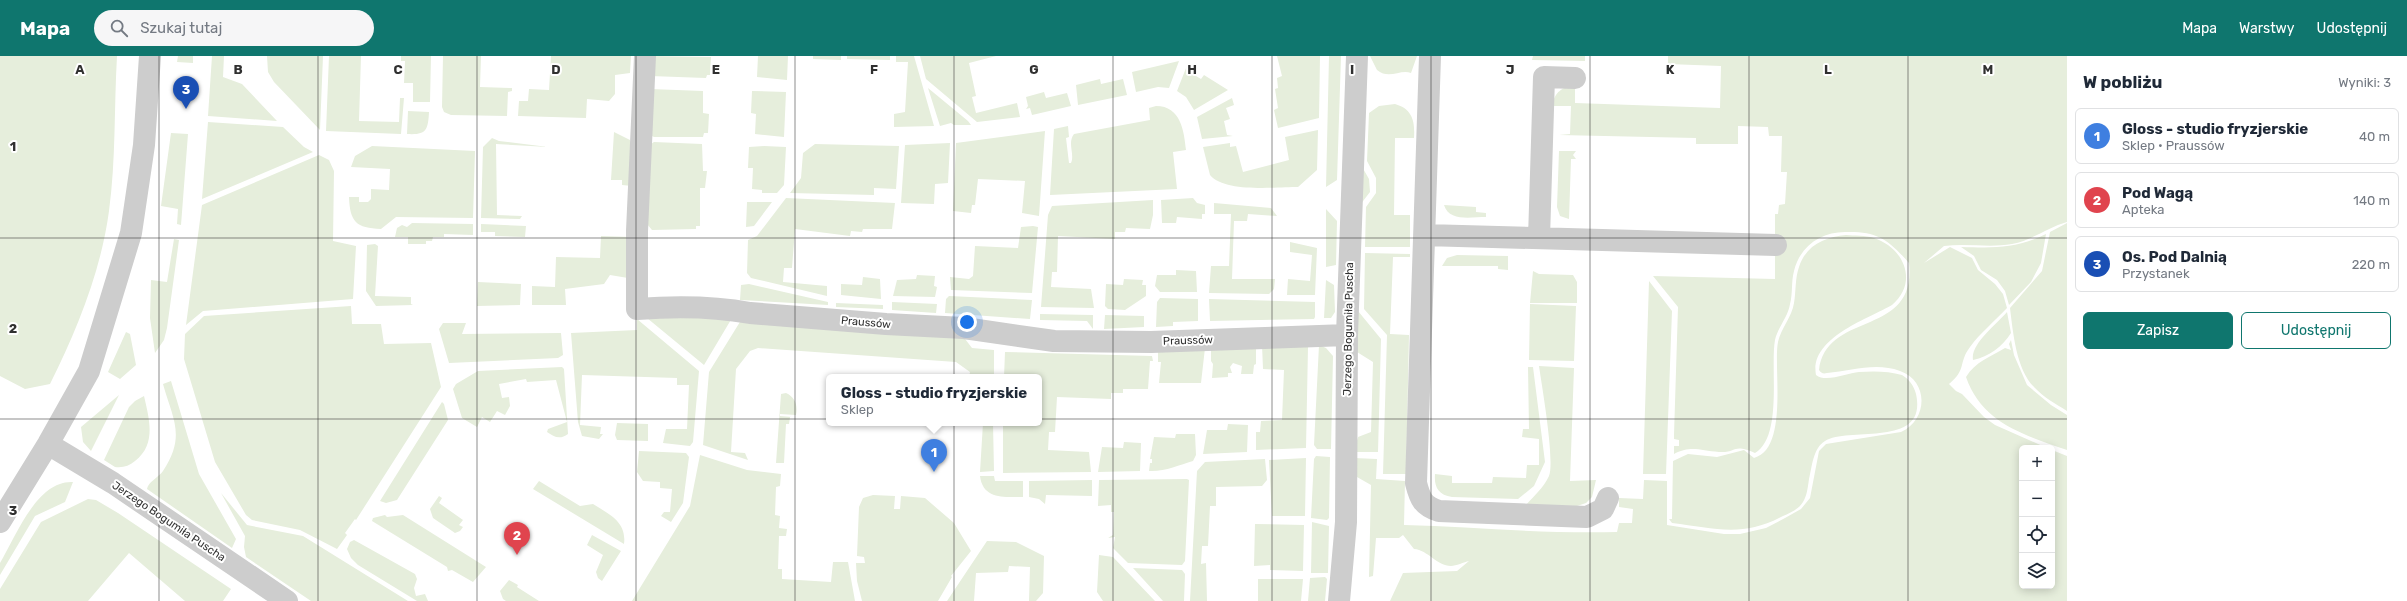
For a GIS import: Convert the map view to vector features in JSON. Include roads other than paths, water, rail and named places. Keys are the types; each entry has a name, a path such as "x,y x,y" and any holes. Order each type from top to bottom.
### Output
{"street":[{"path":"0,522 48,444 89,371 131,233 144,145 150,56"},
{"name":"Praussów","path":"646,56 637,231 637,309 678,305 738,309 750,313 886,324 964,328 1054,341 1102,343 1347,335"},
{"name":"Jerzego Bogumiła Puscha","path":"1340,601 1346,522 1347,335 1357,56"},
{"path":"1430,56 1416,483 1422,502 1432,509 1449,512 1587,517 1603,509 1608,498"},
{"path":"1539,238 1544,77 1575,78"},
{"path":"1425,235 1776,245"},
{"name":"Jerzego Bogumiła Puscha","path":"48,444 113,483 287,601"}],"place":[{"name":"Os. Pod Dalnią","path":"186,109"},
{"name":"Gloss - studio fryzjerskie","path":"934,472"},
{"name":"Pod Wagą","path":"517,555"}]}
